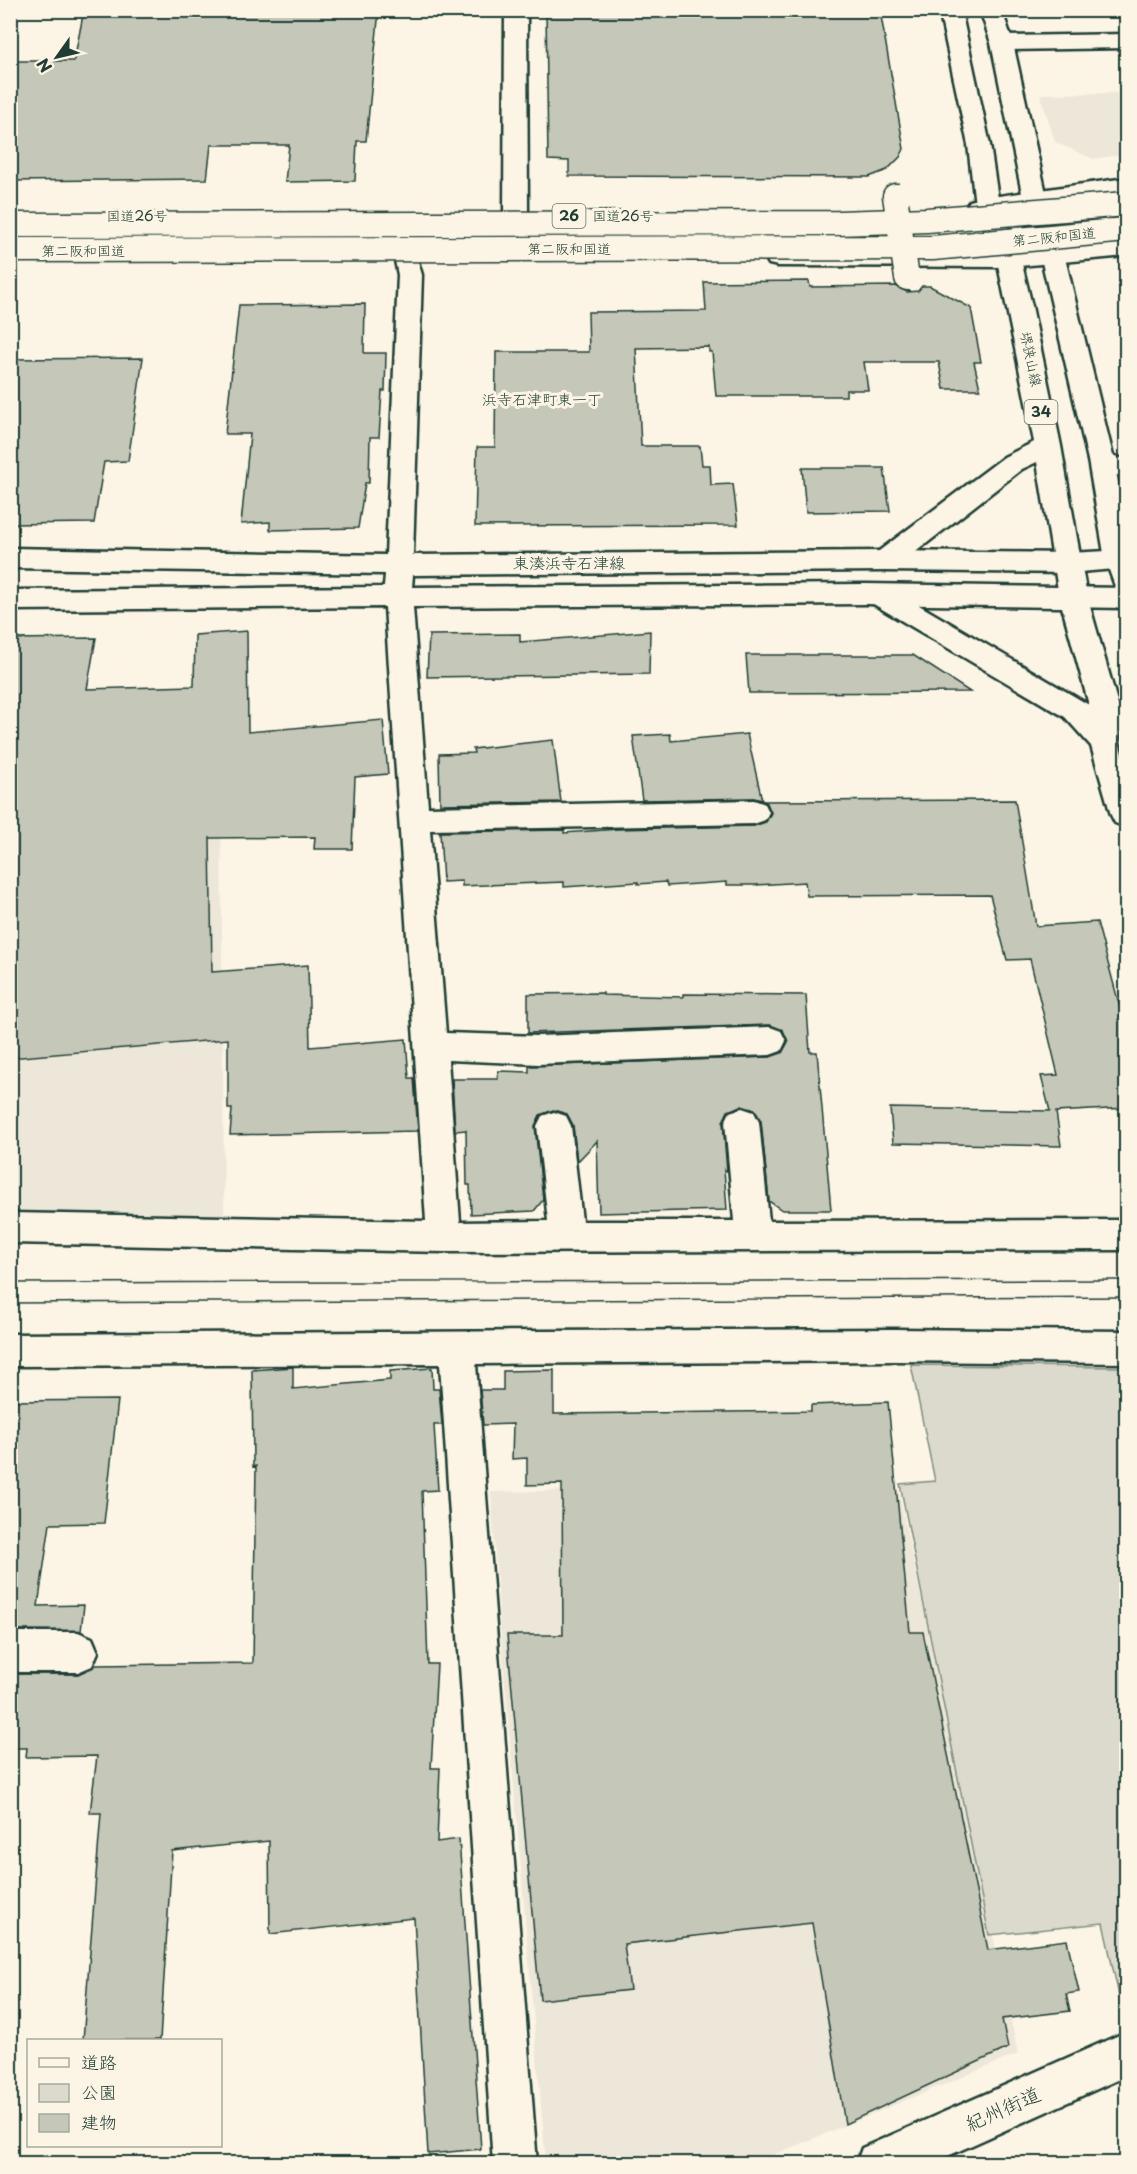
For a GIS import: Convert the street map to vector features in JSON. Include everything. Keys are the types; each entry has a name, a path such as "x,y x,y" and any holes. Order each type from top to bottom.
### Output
{"main road":[{"path":"516,10 516,216"},
{"name":"堺狭山線","path":"950,10 979,145 987,205 1009,260 1048,446 1073,596 1107,719 1104,742 1126,815"},
{"path":"991,10 1002,43 1035,198 1053,258 1124,567"},
{"path":"1002,43 1126,41"},
{"name":"国道26号","path":"10,216 837,217 987,205 1126,185"},
{"path":"899,196 895,196 900,231 907,278 911,278"},
{"name":"第二阪和国道","path":"10,225 838,223 927,220 1126,204"},
{"name":"第二阪和国道","path":"10,250 749,251 933,248 1126,230"},
{"path":"10,260 636,255 838,261 1009,260 1053,258 1126,249"},
{"path":"406,256 410,275 398,595 412,819 432,1046 444,1237"},
{"path":"885,561 1013,463 1048,446"},
{"path":"1101,460 1126,469"},
{"name":"東湊浜寺石津線","path":"10,558 398,565 885,561 1069,563 1124,567"},
{"path":"880,594 1075,709 1104,742"},
{"name":"東湊浜寺石津線","path":"10,600 398,595 880,594 1126,598"},
{"path":"412,819 754,812"},
{"path":"432,1046 538,1050 770,1041"},
{"path":"742,1122 753,1236"},
{"path":"554,1126 567,1236"},
{"path":"10,1228 444,1237 1126,1235"},
{"path":"10,1350 881,1345 1126,1347"},
{"path":"457,1349 516,2163"},
{"path":"10,1652 78,1652"},
{"name":"紀州街道","path":"878,2163 935,2152 1126,2054"}],"shaded area":[{"path":"1126,93 1126,154 1093,159 1055,142 1040,94"},
{"path":"221,795 224,1216 11,1215 10,796"},
{"path":"897,1485 1018,2054 754,2163 546,2163 500,1625 491,1492"}],"green space":[{"path":"911,1365 1126,1367 1126,2018 1124,2019 1103,1923 989,1935 900,1484 935,1481"}],"building":[{"path":"84,10 379,10 366,141 357,141 355,181 285,182 289,145 211,145 207,179 10,181 10,61 74,61"},
{"path":"546,10 880,10 904,149 900,157 887,170 869,177 569,176 569,161 548,160"},
{"path":"809,281 810,287 896,286 907,292 918,291 922,286 930,286 971,308 981,362 974,362 980,389 944,389 939,362 864,362 868,390 846,390 846,396 716,396 712,352 709,352 709,347 636,348 641,446 700,446 702,465 710,465 711,485 733,484 738,525 475,526 477,447 495,447 496,352 589,352 588,312 706,311 704,282"},
{"path":"365,304 364,353 386,353 385,391 382,391 379,437 370,437 369,483 365,483 358,528 270,530 270,522 241,524 250,434 225,434 239,305"},
{"path":"143,358 128,461 104,462 94,523 10,524 10,359"},
{"path":"802,468 884,468 890,511 806,512"},
{"path":"247,631 248,732 383,720 388,774 355,777 352,849 314,849 315,837 210,838 212,972 308,965 310,1047 406,1039 409,1078 414,1078 418,1131 230,1135 232,1109 228,1109 228,1039 10,1058 10,639 96,638 87,689 194,686 195,635"},
{"path":"650,631 649,674 427,677 429,635 520,634 520,642"},
{"path":"746,655 913,655 970,692 749,693"},
{"path":"670,734 671,741 747,734 762,800 754,798 642,800 633,736"},
{"path":"553,740 561,802 440,804 439,754 474,753 473,749"},
{"path":"1015,800 1036,926 1097,922 1126,1030 1126,1108 1056,1112 1061,1146 893,1143 890,1108 1050,1111 1041,1076 1058,1075 1030,959 1007,960 990,895 807,896 805,882 727,885 727,882 667,886 666,882 638,884 638,882 564,887 564,882 462,886 462,881 443,882 440,832 564,830 564,833 618,829 754,826 766,822 771,813 767,803 763,801"},
{"path":"603,993 603,995 683,997 683,994 806,995 810,1052 817,1052 831,1210 782,1210 769,1201 761,1121 755,1110 741,1106 728,1111 723,1122 727,1210 599,1213 597,1141 577,1162 573,1125 567,1114 553,1110 540,1115 535,1126 543,1200 534,1211 471,1214 470,1185 467,1185 466,1130 455,1131 452,1079 498,1079 498,1071 529,1072 529,1066 770,1057 782,1053 788,1042 783,1030 770,1025 528,1033 528,994"},
{"path":"293,1367 293,1389 390,1380 390,1371 432,1368 433,1389 439,1389 442,1425 434,1425 438,1490 422,1491 428,1664 437,1664 431,1768 440,1768 437,1842 459,1839 481,2149 428,2154 414,1918 270,1934 269,1841 172,1851 160,2039 83,2039 101,1813 90,1813 97,1756 26,1757 27,1748 10,1748 10,1674 78,1674 95,1665 253,1663 256,1466 253,1467 252,1370"},
{"path":"554,1370 554,1414 811,1411 811,1405 888,1402 910,1632 923,1632 988,1950 1067,1940 1079,1992 1066,1994 1070,2011 1002,2019 1008,2048 845,2124 812,1923 624,1944 630,1990 540,2000 507,1635 563,1635 562,1484 527,1485 527,1458 512,1459 513,1424 483,1425 480,1390 503,1390 503,1371"},
{"path":"118,1400 104,1523 50,1524 38,1606 84,1605 81,1631 10,1630 10,1401"}],"tram line":[{"path":"10,1283 1126,1280"},
{"path":"10,1303 1126,1297"}],"district":[{"name":"浜寺石津町東一丁","path":"542,400"}]}
